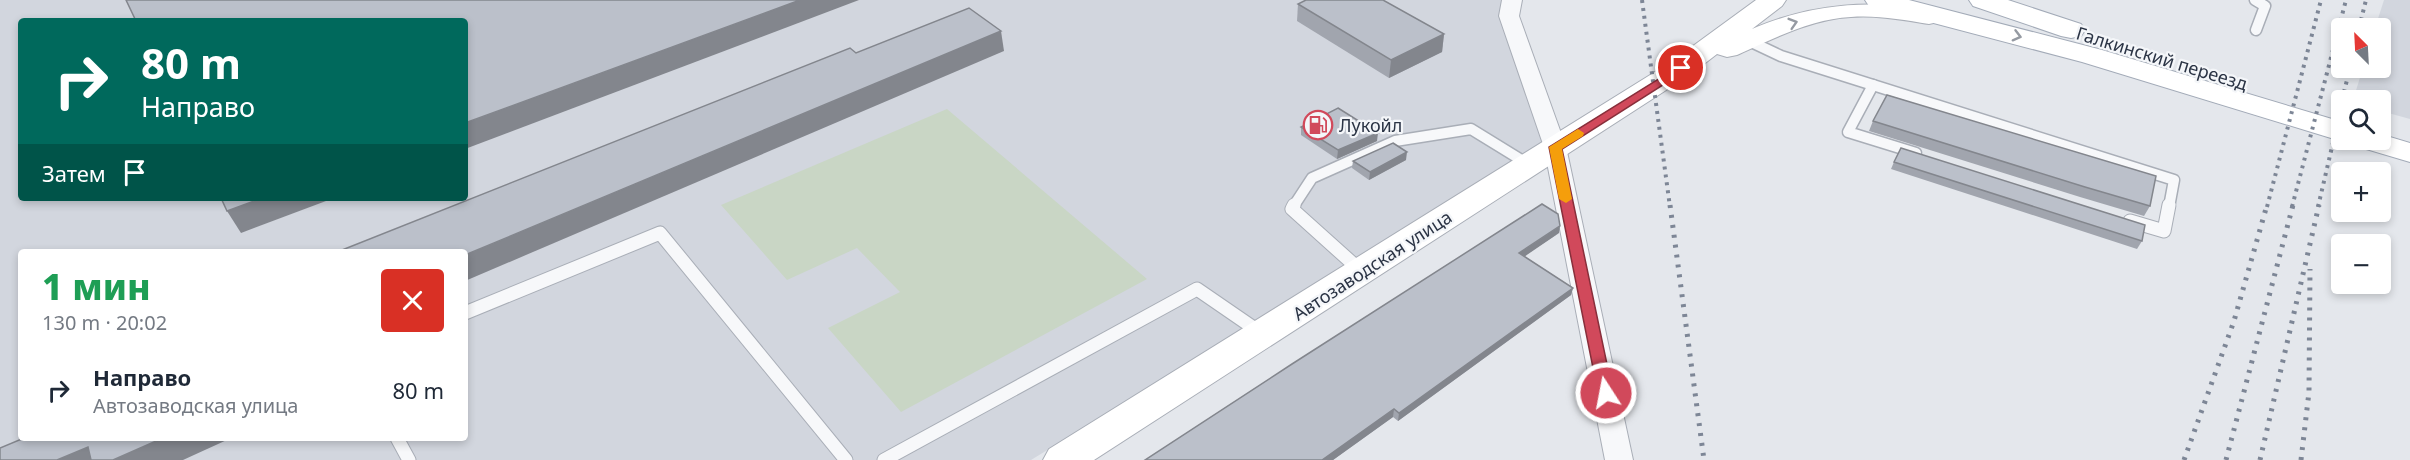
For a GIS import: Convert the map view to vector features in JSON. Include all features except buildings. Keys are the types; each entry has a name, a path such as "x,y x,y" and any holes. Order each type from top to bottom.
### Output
{"street":[{"path":"1512,0 1509,16 1619,460"},
{"path":"1740,35 1773,0"},
{"path":"1878,0 2092,56 2331,129"},
{"name":"Галкинский переезд","path":"1982,0 2133,50 2331,111"},
{"path":"1740,35 1848,9 1890,10 1960,21"},
{"name":"Автозаводская улица","path":"1063,460 1681,68 1740,35"},
{"path":"2391,130 2410,136"},
{"path":"2391,147 2410,153"}],"lane":[{"path":"2255,0 2265,6 2256,30"},
{"path":"1740,35 1781,56 2174,180 2164,231 2119,217"},
{"path":"1873,85 1848,132 1927,157"},
{"path":"1361,271 1292,209 1312,178 1395,141 1471,129 1542,156"},
{"path":"468,312 660,233 846,460"},
{"path":"884,460 1197,289 1263,334"},
{"path":"399,441 409,460"}],"shaded area":[{"path":"0,0 1505,0 1545,146 1031,460 0,460"},
{"path":"2384,0 2410,0 2410,119 2391,114 2391,90 2356,90 2360,78 2391,78 2391,18 2378,18"}],"green space":[{"path":"947,109 1147,279 901,412 828,328 900,292 857,248 787,280 721,205"}],"railway":[{"path":"1642,0 1670,207"},
{"path":"2267,207 2321,0"},
{"path":"2292,207 2346,0"},
{"path":"2362,18 2366,0"},
{"path":"2344,90 2348,78"},
{"path":"2318,207 2331,150"},
{"path":"1670,205 1704,460"},
{"path":"2184,460 2234,321 2267,205"},
{"path":"2226,460 2293,205"},
{"path":"2260,460 2319,205"},
{"path":"2301,460 2309,392 2310,269"}],"slow traffic":[{"path":"1566,199 1555,147 1578,133"}],"place":[{"name":"Лукойл","path":"1318,125"}],"route":[{"path":"1606,393 1555,147 1681,68"}]}
